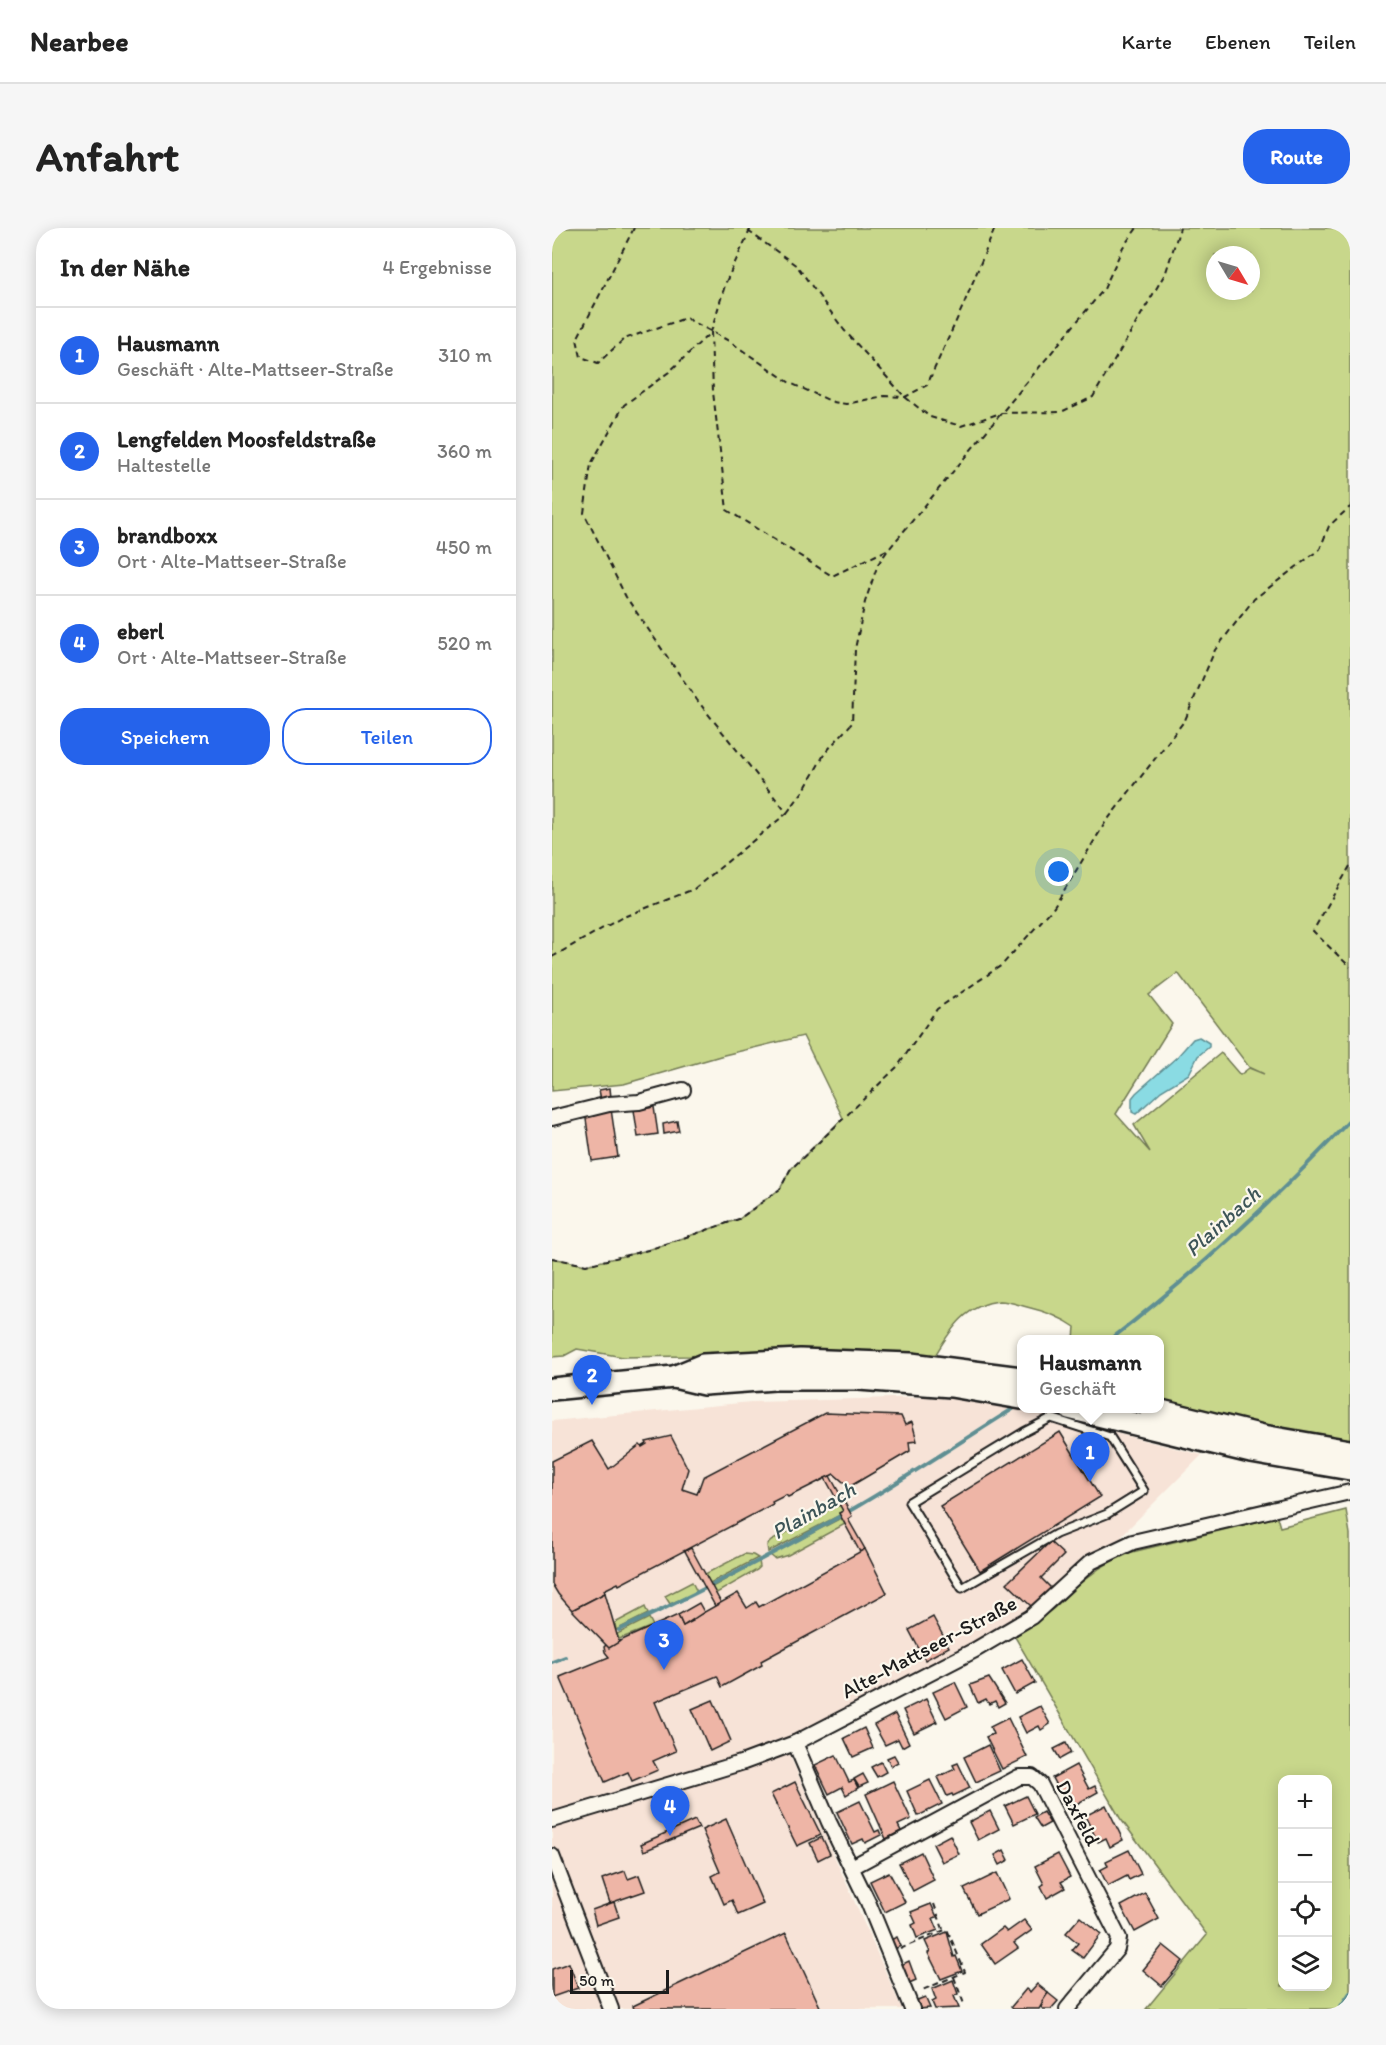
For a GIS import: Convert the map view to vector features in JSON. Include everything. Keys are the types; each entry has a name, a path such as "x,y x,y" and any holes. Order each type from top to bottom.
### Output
{"main road":[{"path":"552,1389 674,1377 704,1365 821,1360 911,1364 1017,1377"},
{"path":"674,1377 704,1384 774,1379 859,1379 951,1386 1017,1397"},
{"path":"1164,1412 1263,1436 1350,1451"},
{"path":"1090,1413 1251,1452 1350,1469"}],"street":[{"path":"552,1118 609,1104 639,1102 683,1090"},
{"name":"Alte-Mattseer-Straße","path":"552,1820 744,1762 795,1743 975,1650 1031,1617 1078,1572 1106,1554 1133,1542 1350,1492"},
{"path":"795,1743 829,1822 852,1867 909,2003"},
{"name":"Daxfeld","path":"852,1867 1019,1777 1032,1777 1040,1784 1119,1938 1118,1948 1066,2009"},
{"path":"552,1856 611,2009"}],"lane":[{"path":"1051,1418 1110,1437 1144,1491 1107,1514 1056,1534 962,1588 909,1502 1051,1418"}],"path":[{"path":"634,228 577,339 581,357 598,363 624,339 686,318 742,349 790,383 833,402 846,404 884,396 905,397 927,385 995,228"},
{"path":"751,228 726,282 711,332 713,392 727,510 832,576 889,549"},
{"path":"552,957 621,918 694,889 787,813 804,790 825,753 852,723 855,649 865,602 878,564 1104,289 1123,247 1137,228"},
{"path":"748,231 797,266 844,330 905,397 930,417 961,426 1001,414 1061,412 1093,397 1166,272 1180,228"},
{"path":"711,332 669,372 624,405 591,464 584,513 626,597 697,700 787,813"},
{"path":"552,1258 586,1265 648,1250 739,1219 780,1189 790,1170 898,1066 937,1009 1002,965 1054,907 1105,823 1185,720 1215,650 1254,599 1320,549 1329,526 1350,507"},
{"path":"1350,866 1313,931 1350,967"},
{"path":"934,1904 944,1930"},
{"path":"889,1954 947,1929 965,1972 909,2003"},
{"path":"954,1977 964,2004"}],"shaded area":[{"path":"926,1397 999,1403 1017,1407 1017,1413 1053,1415 1202,1455 1122,1535 1124,1554 1100,1568 1038,1622 1015,1637 789,1754 902,2009 552,2009 552,1421 751,1402"}],"green space":[{"path":"552,228 1350,228 1350,1442 1164,1404 1164,1335 1074,1335 1075,1327 1064,1320 1040,1310 1003,1301 988,1303 968,1313 946,1338 934,1357 748,1352 623,1357 577,1349 564,1356 552,1357 552,1258 586,1265 648,1250 739,1219 780,1189 790,1170 843,1118 803,1036 724,1055 624,1084 552,1091","holes":["1178,973 1249,1067 1264,1074 1249,1068 1240,1075 1221,1053 1134,1125 1150,1152 1116,1114 1172,1024 1149,995"]},
{"path":"835,1506 841,1506 843,1511 839,1513 840,1515 768,1552 767,1545 771,1541"},
{"path":"1346,1510 1350,1534 1350,2009 1146,2009 1207,1935 1120,1818 1015,1637 1053,1609 1100,1568 1124,1554 1277,1517 1280,1527"},
{"path":"841,1518 845,1524 788,1555 775,1559 770,1555"},
{"path":"744,1554 758,1558 710,1583 705,1574"},
{"path":"759,1561 760,1567 757,1570 715,1594 712,1587"},
{"path":"692,1582 697,1592 670,1604 665,1596"},
{"path":"645,1607 648,1614 616,1630 615,1623"},
{"path":"649,1618 653,1626 619,1639 617,1634"}],"water":[{"path":"1199,1037 1209,1043 1209,1047 1198,1056 1189,1074 1161,1091 1136,1114 1132,1112 1132,1098 1136,1093 1178,1056 1193,1039"}],"building":[{"path":"610,1088 611,1098 601,1100 599,1090"},
{"path":"654,1107 658,1134 638,1137 634,1110"},
{"path":"611,1109 618,1157 592,1161 585,1112"},
{"path":"677,1121 679,1131 664,1134 663,1124"},
{"path":"825,1413 901,1416 905,1425 912,1422 917,1441 909,1442 910,1451 849,1487 834,1474 788,1497 786,1495 619,1585 618,1583 604,1590 605,1593 572,1610 558,1594 552,1584 552,1461 592,1441 609,1469 640,1445 642,1447 647,1444 646,1442 671,1436 688,1469 682,1489 697,1494 703,1477"},
{"path":"1060,1432 1100,1497 980,1571 940,1506"},
{"path":"830,1476 852,1516 848,1519 865,1549 860,1552 839,1513 843,1511 825,1478"},
{"path":"1050,1542 1064,1555 1041,1578 1051,1588 1032,1607 1007,1583"},
{"path":"691,1548 721,1603 715,1606 685,1551"},
{"path":"865,1549 887,1593 761,1661 762,1665 722,1687 717,1676 655,1702 676,1751 653,1761 658,1770 632,1781 628,1772 605,1782 560,1677 609,1657 604,1647 610,1641 620,1641 678,1615 683,1626 738,1593 747,1608 756,1602 759,1607"},
{"path":"605,1593 619,1642 609,1648 572,1610"},
{"path":"699,1603 704,1612 683,1626 678,1615"},
{"path":"933,1617 949,1647 925,1660 909,1630"},
{"path":"1022,1659 1035,1683 1015,1694 1002,1670"},
{"path":"989,1678 1005,1703 998,1707 995,1701 989,1704 986,1699 978,1703 970,1685"},
{"path":"955,1682 967,1707 946,1718 933,1692"},
{"path":"926,1699 937,1722 914,1733 903,1710"},
{"path":"713,1700 731,1741 710,1751 692,1709"},
{"path":"1040,1706 1050,1724 1041,1730 1039,1726 1026,1733 1018,1717"},
{"path":"895,1714 909,1743 902,1747 898,1739 885,1745 874,1725"},
{"path":"1008,1718 1027,1757 1002,1769 986,1737 993,1734 990,1727"},
{"path":"864,1728 873,1748 853,1757 844,1738"},
{"path":"1066,1743 1071,1753 1060,1759 1054,1749"},
{"path":"988,1745 1000,1771 976,1782 964,1757"},
{"path":"836,1755 849,1782 854,1780 858,1788 846,1795 842,1787 829,1794 815,1765"},
{"path":"894,1755 898,1762 891,1766 887,1758"},
{"path":"881,1762 886,1772 877,1777 871,1767"},
{"path":"958,1763 970,1788 953,1796 952,1794 947,1796 938,1777 955,1769 953,1765"},
{"path":"1076,1765 1089,1789 1095,1786 1098,1792 1071,1807 1069,1803 1066,1804 1052,1778"},
{"path":"863,1774 868,1783 859,1787 854,1779"},
{"path":"930,1780 942,1804 918,1816 907,1791"},
{"path":"893,1781 911,1819 898,1825 901,1831 886,1839 866,1794"},
{"path":"795,1782 821,1835 797,1846 771,1794"},
{"path":"1026,1796 1035,1814 1014,1824 1005,1806"},
{"path":"860,1801 875,1832 879,1830 881,1835 865,1843 863,1839 852,1844 837,1812"},
{"path":"1106,1805 1123,1840 1110,1847 1106,1838 1098,1842 1085,1816"},
{"path":"990,1811 999,1829 978,1840 969,1822"},
{"path":"1043,1812 1050,1823 1041,1828 1034,1817"},
{"path":"726,1819 763,1904 738,1915 732,1900 724,1904 712,1876 720,1872 702,1830"},
{"path":"695,1820 699,1828 644,1851 641,1844"},
{"path":"950,1835 959,1854 942,1862 933,1844"},
{"path":"822,1837 830,1854 818,1860 810,1843"},
{"path":"1004,1850 1009,1860 1000,1865 995,1855"},
{"path":"1129,1850 1141,1874 1129,1880 1127,1876 1108,1886 1100,1870 1108,1866 1106,1861"},
{"path":"921,1852 934,1880 913,1891 899,1863"},
{"path":"1058,1854 1070,1877 1061,1882 1065,1888 1047,1898 1041,1886 1044,1884 1035,1866"},
{"path":"625,1871 628,1879 639,1875 645,1891 610,1903 602,1879"},
{"path":"889,1872 905,1902 885,1912 870,1881"},
{"path":"997,1873 1009,1899 977,1914 964,1889"},
{"path":"1145,1893 1159,1919 1135,1932 1121,1906"},
{"path":"614,1902 619,1917 596,1925 592,1910"},
{"path":"931,1904 937,1917 933,1918 938,1930 917,1938 912,1925 916,1923 911,1912"},
{"path":"1080,1917 1101,1934 1083,1958 1072,1950 1078,1943 1066,1933"},
{"path":"1024,1920 1032,1930 1014,1943 1018,1948 995,1964 981,1944 1003,1928 1007,1932"},
{"path":"947,1932 954,1957 956,1956 962,1971 941,1979 928,1953 930,1952 925,1941"},
{"path":"786,1933 821,2009 634,2009 633,2006"},
{"path":"897,1937 901,1946 892,1950 888,1941"},
{"path":"1163,1945 1183,1961 1162,1986 1143,1970"},
{"path":"909,1961 916,1980 907,1984 899,1966"},
{"path":"569,1963 578,1988 552,1997 552,1969"},
{"path":"953,1980 958,1994 954,1996 959,2008 935,2009 932,2002 936,2000 932,1989"},
{"path":"1037,1984 1048,1993 1039,2009 1013,2009 1011,2007 1026,1989 1030,1992"},
{"path":"1048,1993 1058,2001 1051,2009 1043,2009 1042,2002"},
{"path":"925,1997 930,2008 918,2009 915,2001"}],"waterway":[{"name":"Plainbach","path":"1116,1335 1234,1235 1350,1120"},
{"name":"Plainbach","path":"619,1630 740,1571 829,1523 1016,1407"},
{"name":"Plainbach","path":"552,1662 565,1657"},
{"path":"1339,2009 1350,1993"}],"place":[{"name":"Lengfelden Moosfeldstraße","path":"592,1405"},
{"name":"Hausmann","path":"1090,1482"},
{"name":"brandboxx","path":"664,1670"},
{"name":"eberl","path":"670,1836"}]}
